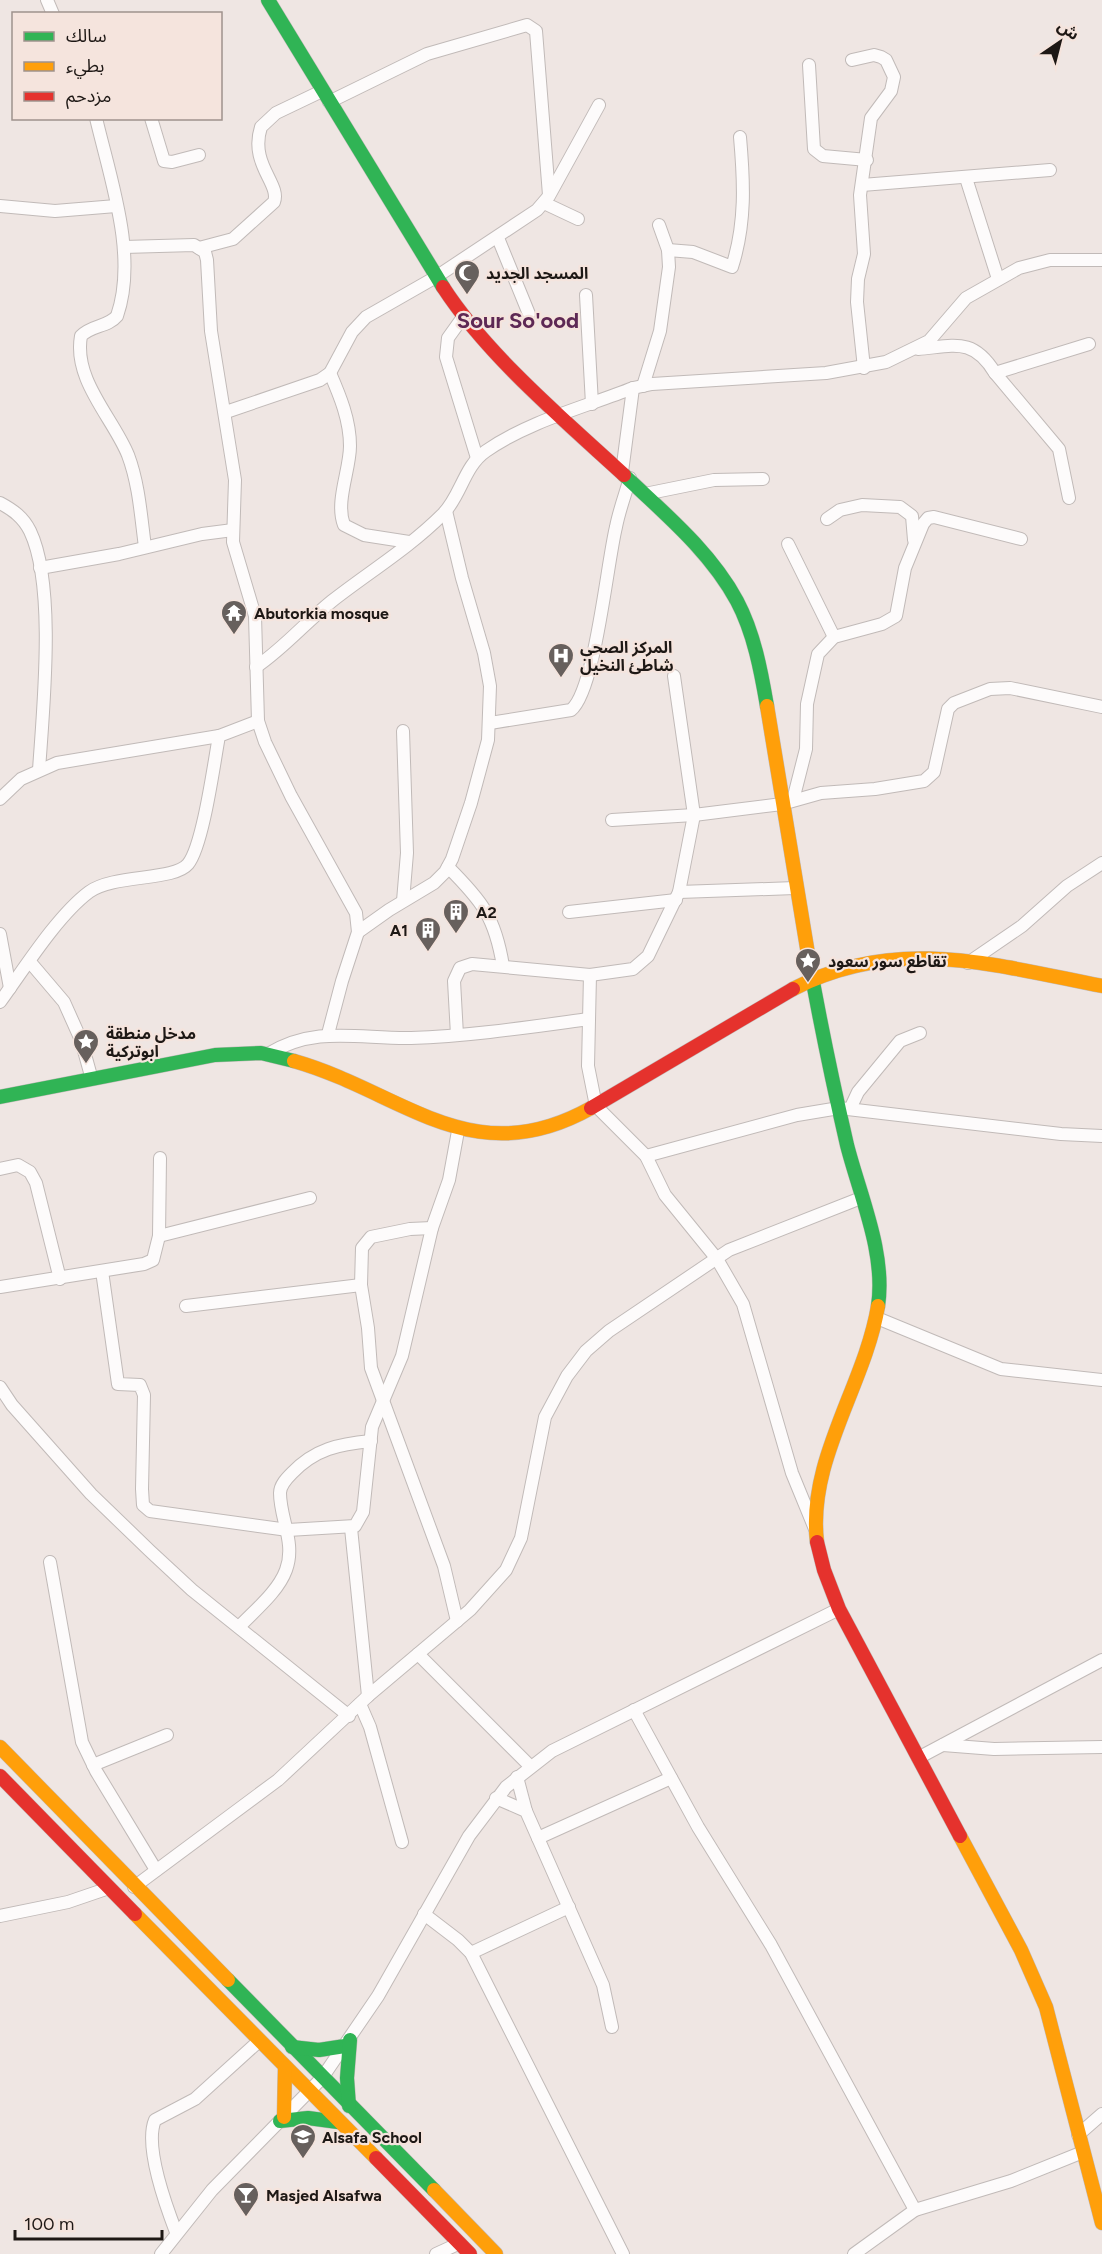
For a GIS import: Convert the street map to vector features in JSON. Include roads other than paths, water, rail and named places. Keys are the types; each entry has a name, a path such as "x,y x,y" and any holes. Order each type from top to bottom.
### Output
{"street":[{"path":"268,0 436,277 464,316 560,416 684,531 724,580 738,602 759,660 787,802 795,888 845,1109 861,1198 879,1276 877,1318 871,1342 821,1482 816,1530"},
{"path":"199,248 233,239 274,202 275,193 258,152 261,127 276,113 325,96 427,54 527,25 536,31 547,199"},
{"path":"852,60 874,55 881,57 886,60 894,77 891,91 871,118 862,185 860,210 864,254 858,279 857,302 864,368"},
{"path":"809,65 814,149 823,156 867,160"},
{"path":"226,412 320,380 330,373 337,356 358,325 498,238 547,199 599,105"},
{"path":"96,120 126,256 117,316 113,320 86,331 80,343 81,358 89,382 128,455 145,547"},
{"path":"153,120 164,162 199,155"},
{"path":"668,250 693,252 732,267 741,234 746,194 740,137"},
{"path":"862,185 1050,170"},
{"path":"966,178 998,279"},
{"path":"547,199 578,219"},
{"path":"0,206 55,211 116,206"},
{"path":"490,723 571,710 581,698 593,651 626,475 638,387 660,331 669,267 668,250 659,225"},
{"path":"498,238 529,314"},
{"path":"124,247 194,245 205,252 211,331 236,480 233,530 236,558 255,616 258,722 264,742 291,796 356,913 358,932 328,1034"},
{"path":"256,667 331,602 393,559 430,527 446,511 477,458 520,432 638,387 700,380 826,374 864,368 914,350 928,341 942,329 966,298 1019,268 1050,260 1102,260"},
{"path":"586,295 592,404"},
{"path":"464,316 448,338 446,357 477,458"},
{"path":"995,373 1089,344"},
{"path":"914,350 962,345 978,351 1059,449 1070,498"},
{"path":"330,373 346,415 350,445 342,509 344,525 364,535 410,542"},
{"path":"645,494 714,480 763,479"},
{"path":"0,503 22,517 31,532 40,568 45,631 39,770"},
{"path":"827,519 853,505 900,507 912,516 914,543"},
{"path":"358,932 434,883 448,867 471,803 490,723 490,686 484,653 462,578 446,511"},
{"path":"787,802 806,749 806,715 814,664 818,654 834,637 882,624 896,616 905,568 914,543 928,518 934,517 1021,539"},
{"path":"40,568 202,534 233,530"},
{"path":"788,543 834,637"},
{"path":"457,1035 455,974 459,968 472,964 590,975 633,969 641,964 657,941 677,896 694,815 674,676"},
{"path":"612,820 694,815 787,802 821,793 908,785 931,778 948,709 954,703 990,688 1010,688 1102,707"},
{"path":"0,799 21,779 57,763 219,736 258,722"},
{"path":"403,731 407,853 403,901"},
{"path":"0,1002 47,939 89,892 127,878 167,874 187,866 193,855 207,803 219,736"},
{"path":"968,963 1022,926 1052,897 1102,862"},
{"path":"448,867 471,890 493,921 503,966"},
{"path":"569,912 677,896 795,888"},
{"path":"0,934 10,988"},
{"path":"0,1097 91,1076 197,1057 228,1053 268,1054 329,1075 458,1131 491,1135 535,1131 565,1122 596,1106 771,1001 814,979 850,966 885,959 920,958 968,963 1102,986"},
{"path":"30,962 64,1002 81,1040 91,1076"},
{"path":"590,975 588,1066 596,1106 646,1156 665,1195 717,1259 743,1304 792,1473 816,1530 822,1567 839,1608 1021,1950 1046,2007 1102,2223"},
{"path":"268,1054 306,1037 328,1034 410,1038 457,1035 589,1019"},
{"path":"845,1109 900,1041 921,1033"},
{"path":"646,1156 797,1114 845,1109 1061,1134 1102,1136"},
{"path":"102,1271 118,1384 140,1385 144,1395 143,1505 160,1515 288,1530 351,1528 359,1521 363,1512 372,1427 402,1356 432,1228 449,1180 458,1131"},
{"path":"0,1287 60,1279 153,1260 159,1236 160,1158"},
{"path":"0,1169 18,1165 30,1172 36,1183 60,1279"},
{"path":"159,1236 310,1198"},
{"path":"134,1887 278,1780 364,1700 457,1621 500,1577 515,1553 526,1516 535,1459 545,1417 575,1364 609,1331 739,1245 861,1198"},
{"path":"432,1228 410,1229 371,1237 362,1248 361,1285 368,1328 370,1368 444,1566 457,1621"},
{"path":"186,1306 361,1285"},
{"path":"877,1318 1001,1369 1102,1380"},
{"path":"0,1387 12,1405 91,1494 192,1590 349,1716"},
{"path":"239,1627 279,1584 286,1571 289,1556 288,1530 280,1492 289,1476 301,1464 328,1447 371,1441"},
{"path":"351,1528 364,1700 402,1842"},
{"path":"50,1562 82,1742 93,1765 156,1870"},
{"path":"150,2254 163,2252 176,2232 212,2190 322,2078 347,2043 469,1836 496,1798 517,1777 552,1751 839,1608"},
{"path":"418,1654 530,1766"},
{"path":"918,1758 1102,1660"},
{"path":"634,1710 671,1778 771,1945 915,2210"},
{"path":"93,1765 167,1735"},
{"path":"943,1745 994,1749 1102,1747"},
{"path":"0,1747 134,1887 496,2254"},
{"path":"0,1776 470,2254"},
{"path":"517,1777 526,1811 603,1985 612,2027"},
{"path":"538,1838 671,1778"},
{"path":"496,1798 526,1811"},
{"path":"0,1916 68,1902 109,1888"},
{"path":"471,1953 570,1907"},
{"path":"424,1914 471,1953 623,2254"},
{"path":"176,2232 166,2206 157,2167 153,2136 155,2120 195,2099 259,2041"},
{"path":"292,2047 319,2050 347,2043"},
{"path":"347,2043 349,2106"},
{"path":"282,2119 285,2068"},
{"path":"1078,2135 1102,2114"},
{"path":"282,2119 308,2118 338,2122"},
{"path":"854,2254 915,2210 992,2187 1083,2152"},
{"path":"436,2254 460,2244"}],"place":[{"name":"المسجد الجديد","path":"467,296"},
{"name":"Abutorkia mosque","path":"234,636"},
{"name":"المركز الصحي شاطئ النخيل","path":"561,679"},
{"name":"A2","path":"456,935"},
{"name":"A1","path":"428,953"},
{"name":"تقاطع سور سعود","path":"808,984"},
{"name":"مدخل منطقة ابوتركية","path":"86,1065"},
{"name":"Alsafa School","path":"303,2160"},
{"name":"Masjed Alsafwa","path":"246,2218"}],"district":[{"name":"Sour So'ood","path":"518,320"}]}
